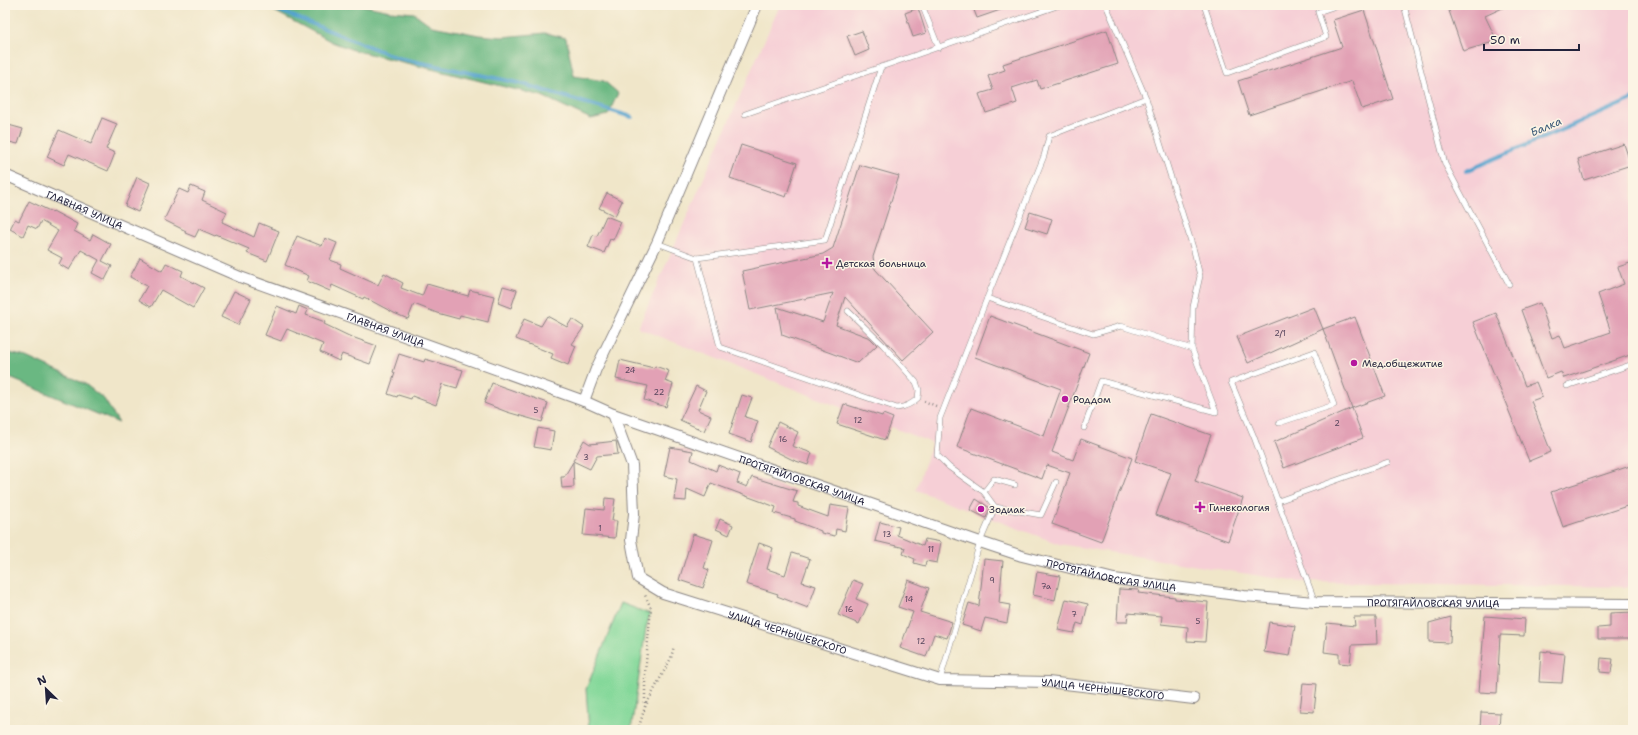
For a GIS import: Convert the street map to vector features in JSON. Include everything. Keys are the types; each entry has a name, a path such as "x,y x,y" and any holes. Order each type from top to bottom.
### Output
{"street":[{"path":"584,401 596,369 657,243 757,5"},
{"name":"ГЛАВНАЯ УЛИЦА","path":"5,175 240,277 584,401 613,414"},
{"name":"ПРОТЯГАЙЛОВСКАЯ УЛИЦА","path":"613,414 1022,556 1114,579 1244,596 1315,602 1633,604"},
{"name":"УЛИЦА ЧЕРНЫШЕВСКОГО","path":"613,414 632,465 634,514 631,540 638,578 663,593 940,680 1048,682 1194,699"}],"lane":[{"path":"922,5 939,48"},
{"path":"745,114 882,68 1060,5"},
{"path":"1084,428 1102,381 1216,412 1192,349 1193,307 1200,276 1194,251 1146,98 1106,5"},
{"path":"1204,5 1226,73 1326,37 1318,12 1339,5"},
{"path":"1404,5 1445,164 1509,284"},
{"path":"657,243 697,258 825,240 882,68"},
{"path":"1056,482 1041,515 995,507 984,492 949,467 937,455 940,418 1044,156 1049,136 1146,98"},
{"path":"697,258 720,347 897,408 905,407 914,402 918,398 916,382 883,345 848,311"},
{"path":"987,298 1093,334 1121,326 1192,349"},
{"path":"1279,423 1334,405 1314,352 1231,382 1254,437 1315,602"},
{"path":"1567,386 1633,364"},
{"path":"1278,501 1388,462"},
{"path":"984,492 994,479 1016,485"},
{"path":"940,680 980,542 995,507"}],"path":[{"path":"645,707 645,673 651,608"},
{"path":"638,730 645,707 671,658 674,646"}],"shaded area":[{"path":"780,5 1633,5 1633,587 1299,582 1059,544 990,518 986,518 970,510 916,490 932,443 638,328"}],"green space":[{"path":"263,5 361,5 390,11 414,13 432,26 479,35 502,37 545,33 566,38 574,76 604,81 618,93 608,115 591,119 542,96 353,50 332,42"},
{"path":"5,352 26,357 85,384 104,399 119,423 5,376"},
{"path":"621,603 650,614 646,628 631,730 589,730 586,689"}],"building":[{"path":"972,5 1009,5 1009,7 977,18"},
{"path":"1447,5 1509,5 1485,16 1497,41 1463,51"},
{"path":"918,8 926,33 913,37 905,13"},
{"path":"1364,10 1393,99 1362,109 1352,81 1249,115 1238,81 1342,47 1333,20"},
{"path":"1107,30 1118,64 1040,89 1037,80 1012,88 1017,103 986,113 979,94 993,90 988,76 1005,70 1003,64"},
{"path":"862,31 869,50 855,56 847,36"},
{"path":"102,118 117,124 106,149 115,153 108,171 69,154 64,165 47,157 59,130 91,144"},
{"path":"5,124 23,129 18,144 5,141"},
{"path":"1624,144 1631,165 1584,180 1578,159"},
{"path":"741,145 797,163 786,197 730,178"},
{"name":"Детская больница","path":"860,165 899,176 873,257 875,269 933,332 903,360 845,297 836,325 870,338 877,345 858,363 782,335 777,307 823,322 833,293 750,310 742,271 823,254 833,248"},
{"path":"137,177 150,183 138,212 125,206"},
{"path":"191,186 205,192 202,200 227,212 222,222 254,237 259,223 279,231 267,261 247,253 249,249 216,235 215,236 199,229 195,237 185,233 186,231 164,220 179,189 188,193"},
{"path":"607,193 622,201 615,216 599,208"},
{"path":"29,201 52,212 53,211 77,224 74,231 90,240 93,234 111,244 102,261 112,266 105,280 92,273 99,260 81,250 69,270 59,264 62,258 47,250 58,231 41,221 37,229 28,225 23,236 10,229 15,219 19,221"},
{"path":"1030,212 1052,219 1047,234 1025,227"},
{"path":"606,216 621,222 613,240 610,239 604,253 588,247 593,235 597,236"},
{"path":"297,236 322,246 325,238 337,243 330,260 341,264 340,268 378,285 384,273 403,283 401,288 422,296 427,284 468,296 470,290 494,296 488,322 460,315 459,319 437,313 414,304 408,319 364,297 363,299 332,285 330,291 307,281 309,276 285,265"},
{"path":"140,258 162,271 166,263 183,271 181,276 204,288 193,308 161,290 151,307 139,300 147,286 130,277"},
{"path":"1633,262 1633,354 1564,378 1561,372 1546,378 1521,310 1540,303 1552,338 1560,335 1565,348 1611,332 1598,294 1624,284 1618,267"},
{"path":"503,286 517,290 511,308 498,303"},
{"path":"234,291 251,299 238,325 221,317"},
{"path":"277,306 296,314 299,306 308,310 306,315 325,322 324,324 349,336 377,346 370,364 342,354 339,361 320,352 323,344 287,329 281,341 265,335"},
{"path":"1314,307 1323,329 1248,363 1237,337"},
{"path":"1496,313 1525,386 1536,382 1542,397 1531,401 1551,452 1529,461 1473,322"},
{"path":"547,316 567,327 572,319 584,327 572,344 576,346 568,365 551,358 553,354 516,339 524,319 541,326"},
{"name":"Роддом","path":"990,316 1089,353 1052,452 1073,460 1081,439 1132,458 1101,542 1052,524 1070,473 1047,465 1042,479 957,447 971,408 1044,436 1061,389 975,357"},
{"name":"Мед.общежитие","path":"1355,317 1385,396 1352,408 1323,329"},
{"path":"399,354 424,362 425,359 463,370 457,388 443,384 436,405 412,396 411,399 388,394"},
{"path":"620,360 654,368 655,366 669,371 665,381 673,384 666,407 644,400 648,386 616,379"},
{"path":"492,383 548,403 542,422 507,412 484,403"},
{"path":"696,386 706,391 698,410 711,416 704,431 680,420"},
{"path":"742,395 752,398 745,417 758,421 751,442 729,434"},
{"path":"844,404 893,418 885,440 837,424"},
{"path":"1352,408 1363,438 1284,468 1274,442"},
{"path":"1151,414 1211,435 1195,481 1243,498 1228,541 1156,515 1171,473 1135,461"},
{"path":"778,422 798,432 792,446 812,453 808,465 793,460 767,447"},
{"path":"538,428 554,431 551,450 534,447"},
{"path":"584,440 590,444 616,441 618,454 597,456 590,469 573,461"},
{"path":"670,447 693,451 691,460 716,471 718,465 740,474 737,483 747,487 752,477 797,491 793,502 798,503 798,506 828,517 830,505 849,508 845,531 836,529 835,536 821,533 821,531 795,521 795,519 774,513 776,507 711,483 705,497 687,489 686,501 674,500 677,479 664,476"},
{"path":"573,462 574,487 562,488 561,477 564,477"},
{"path":"1633,465 1633,504 1563,527 1551,492"},
{"path":"605,498 615,499 612,521 617,521 615,538 583,535 586,508 604,510"},
{"name":"Зодиак","path":"976,499 990,508 986,518 970,510"},
{"path":"720,519 733,525 729,535 716,529"},
{"path":"880,522 899,527 897,535 923,546 925,539 941,542 937,563 926,561 925,566 914,563 915,559 903,554 905,548 875,541"},
{"path":"693,534 713,540 704,568 709,570 703,588 679,580"},
{"path":"759,543 773,548 767,569 785,575 792,553 810,559 802,582 816,586 808,608 777,596 778,594 746,584"},
{"path":"984,559 1003,561 999,603 1010,605 1007,623 985,618 981,631 962,625 969,603 979,606"},
{"path":"1037,572 1060,576 1055,600 1033,595"},
{"path":"853,580 863,584 856,599 868,604 859,624 838,615"},
{"path":"908,580 929,588 920,612 952,622 947,638 934,634 926,657 900,648 913,612 898,607"},
{"path":"1119,589 1139,590 1138,593 1175,597 1175,599 1208,602 1205,642 1187,641 1188,627 1161,624 1162,616 1128,613 1127,622 1117,622"},
{"path":"1066,599 1088,604 1083,625 1077,623 1074,633 1058,630"},
{"path":"1633,612 1633,639 1598,639 1598,628 1610,627 1610,613"},
{"path":"1485,616 1525,619 1524,636 1500,635 1497,693 1479,692"},
{"path":"1354,617 1376,617 1377,644 1352,645 1350,664 1339,663 1339,654 1324,652 1327,623 1355,626"},
{"path":"1451,617 1450,643 1429,642 1429,623"},
{"path":"1269,622 1295,626 1290,656 1264,652"},
{"path":"1541,651 1565,654 1562,683 1539,682"},
{"path":"1601,658 1613,659 1611,673 1600,672"},
{"path":"1303,683 1317,684 1314,712 1300,711"},
{"path":"1481,712 1500,713 1499,730 1480,730"}],"waterway":[{"path":"265,5 398,58 519,83 632,117"},
{"name":"Балка","path":"1466,171 1633,99"}],"place":[{"name":"Детская больница","path":"827,263"},
{"name":"Мед.общежитие","path":"1354,363"},
{"name":"Роддом","path":"1065,399"},
{"name":"Гинекология","path":"1200,507"},
{"name":"Зодиак","path":"981,509"}]}
